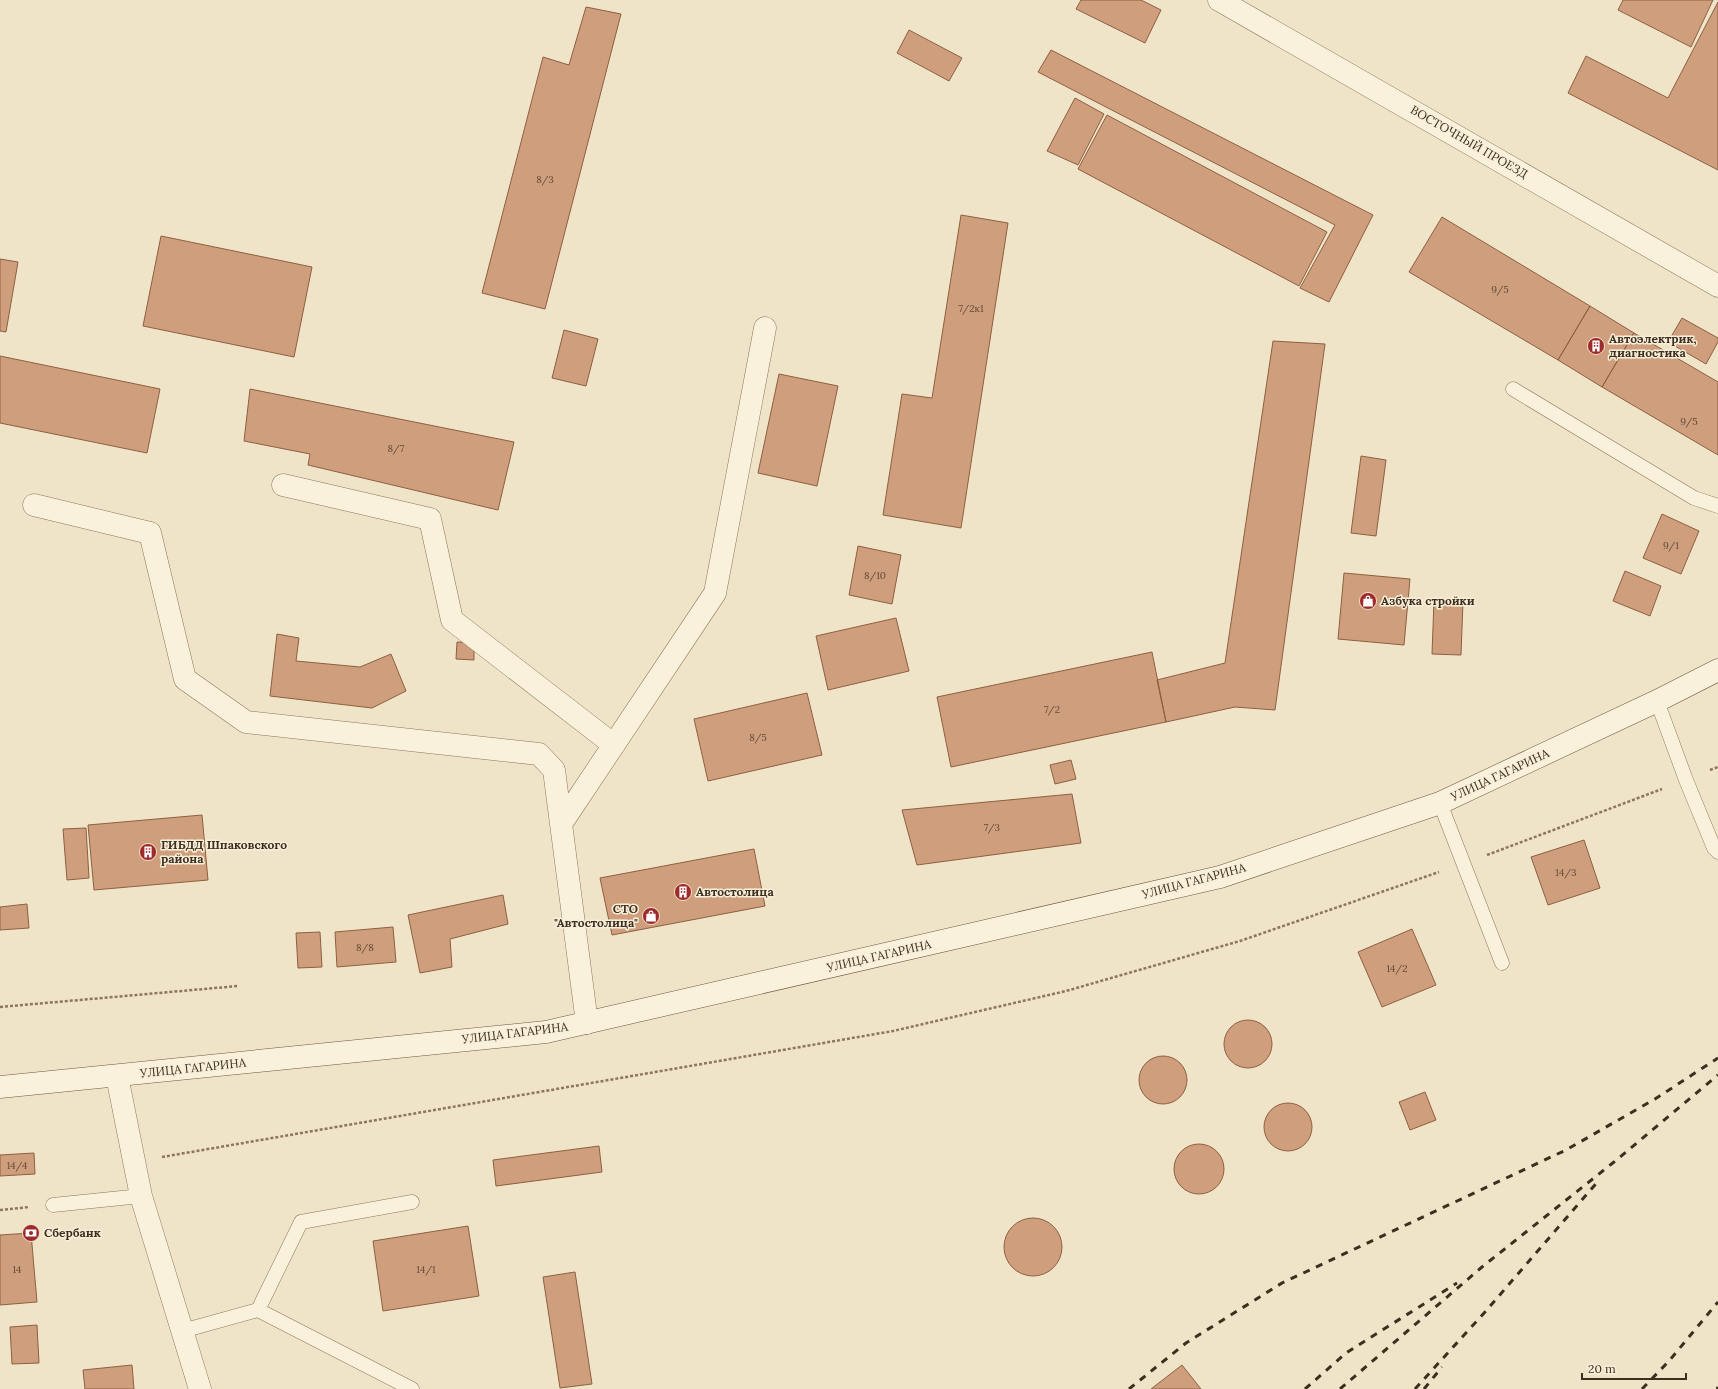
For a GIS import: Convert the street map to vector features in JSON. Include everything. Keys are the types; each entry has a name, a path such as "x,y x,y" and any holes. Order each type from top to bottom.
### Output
{"street":[{"name":"ВОСТОЧНЫЙ ПРОЕЗД","path":"1219,0 1718,286"},
{"path":"561,824 715,593 765,328"},
{"path":"283,484 430,519 452,620 614,745"},
{"path":"34,505 150,533 185,679 246,722 539,754 554,770 587,1023"},
{"name":"УЛИЦА ГАГАРИНА","path":"0,1087 538,1033 1220,877 1440,803 1657,701 1718,670"},
{"path":"117,1076 141,1196 200,1389"}],"lane":[{"path":"1513,389 1694,498 1718,506"},
{"path":"1657,701 1686,780 1714,848 1718,852"},
{"path":"1440,803 1502,963"},
{"path":"54,1205 141,1196"},
{"path":"258,1310 302,1222 412,1202"},
{"path":"182,1331 258,1310 412,1389"}],"path":[{"path":"134,1161 893,1031 1066,991 1240,941 1463,864 1718,767"},
{"path":"0,1007 238,986"}],"building":[{"path":"1081,0 1141,0 1161,10 1145,43 1076,9"},
{"path":"1623,0 1713,0 1691,47 1618,10"},
{"path":"1718,2 1718,170 1568,93 1586,56 1668,98"},
{"path":"586,7 621,14 545,309 482,293 543,57 569,65"},
{"path":"909,30 962,58 949,81 897,53"},
{"path":"1051,50 1373,215 1329,302 1300,288 1335,225 1038,72"},
{"path":"1075,98 1104,114 1078,165 1047,151"},
{"path":"1107,115 1327,232 1299,286 1078,169"},
{"path":"961,215 1008,223 961,528 883,515 902,394 932,398"},
{"path":"1442,217 1590,306 1558,360 1409,272"},
{"path":"161,236 312,267 294,357 143,326"},
{"path":"0,259 18,262 6,332 0,331"},
{"name":"Автоэлектрик, диагностика","path":"1590,306 1634,333 1602,387 1558,360"},
{"path":"1682,318 1718,338 1718,342 1706,364 1668,342"},
{"path":"564,330 598,339 586,386 552,378"},
{"path":"1634,333 1718,382 1718,455 1602,387"},
{"path":"1273,341 1325,344 1275,710 1235,707 1166,722 1157,680 1225,663"},
{"path":"0,356 160,389 147,453 0,423"},
{"path":"779,374 838,386 817,486 758,473"},
{"path":"250,389 514,442 498,510 308,465 310,454 244,441"},
{"path":"1361,456 1386,460 1376,536 1351,533"},
{"path":"1662,514 1699,531 1681,574 1643,558"},
{"path":"858,546 901,555 892,604 849,595"},
{"path":"1625,571 1661,586 1650,616 1613,601"},
{"path":"1344,573 1410,579 1404,645 1338,639"},
{"path":"1434,600 1463,601 1461,655 1432,654"},
{"path":"896,618 909,671 828,690 816,636"},
{"path":"277,634 299,638 296,661 360,667 391,654 406,691 372,708 270,696"},
{"path":"457,642 474,643 474,660 456,659"},
{"path":"1152,652 1166,722 951,767 937,697"},
{"path":"807,693 822,755 708,781 694,719"},
{"path":"1071,760 1076,779 1055,784 1050,765"},
{"path":"1072,794 1081,843 917,865 902,810"},
{"name":"ГИБДД Шпаковского района","path":"202,815 208,880 94,890 88,825"},
{"path":"86,828 89,878 67,880 63,829"},
{"path":"1584,840 1600,888 1548,905 1531,857"},
{"name":"Автостолица","path":"754,849 765,906 612,935 600,878"},
{"path":"503,895 508,924 450,939 452,967 420,973 408,915"},
{"path":"27,904 29,928 0,930 0,907"},
{"path":"393,927 396,962 337,967 335,932"},
{"path":"1412,929 1436,985 1382,1007 1358,952"},
{"path":"320,932 322,967 298,968 296,933"},
{"path":"1243,1020 1253,1020 1265,1027 1272,1039 1272,1049 1265,1061 1253,1068 1243,1068 1235,1064 1228,1057 1224,1049 1224,1039 1228,1031 1235,1024"},
{"path":"1163,1056 1172,1058 1180,1063 1185,1071 1187,1080 1185,1089 1180,1097 1172,1102 1163,1104 1154,1102 1146,1097 1141,1089 1139,1080 1141,1071 1146,1063 1154,1058"},
{"path":"1425,1092 1436,1120 1410,1130 1399,1102"},
{"path":"1283,1103 1293,1103 1302,1107 1308,1113 1311,1118 1311,1136 1302,1147 1293,1151 1283,1151 1274,1147 1268,1141 1264,1132 1264,1122 1268,1113 1274,1107"},
{"path":"1199,1144 1208,1146 1219,1155 1224,1169 1222,1178 1213,1189 1199,1194 1190,1192 1179,1183 1174,1169 1176,1160 1185,1149"},
{"path":"599,1146 602,1172 496,1186 493,1160"},
{"path":"34,1153 35,1174 0,1176 0,1155"},
{"path":"1033,1218 1049,1223 1057,1231 1062,1247 1057,1263 1049,1271 1033,1276 1017,1271 1009,1263 1004,1247 1009,1231 1017,1223"},
{"path":"468,1226 479,1296 383,1311 373,1241"},
{"path":"31,1233 37,1302 0,1305 0,1235"},
{"path":"575,1272 592,1384 560,1388 543,1277"},
{"path":"37,1325 39,1363 12,1364 10,1327"},
{"path":"132,1365 134,1389 85,1389 83,1370"},
{"path":"1182,1365 1201,1389 1151,1389"}],"railway":[{"path":"1129,1389 1186,1343 1282,1283 1566,1150 1655,1099 1718,1058"},
{"path":"1340,1389 1482,1267 1614,1162 1718,1075"},
{"path":"1415,1389 1485,1312 1600,1179"},
{"path":"1305,1389 1346,1353 1457,1283"},
{"path":"1642,1389 1669,1361 1718,1302"},
{"path":"1424,1389 1442,1367"}],"place":[{"name":"Автоэлектрик, диагностика","path":"1596,346"},
{"name":"Азбука стройки","path":"1368,601"},
{"name":"ГИБДД Шпаковского района","path":"148,852"},
{"name":"Автостолица","path":"683,892"},
{"name":"СТО \"Автостолица\"","path":"651,916"},
{"name":"Сбербанк","path":"31,1233"}]}
